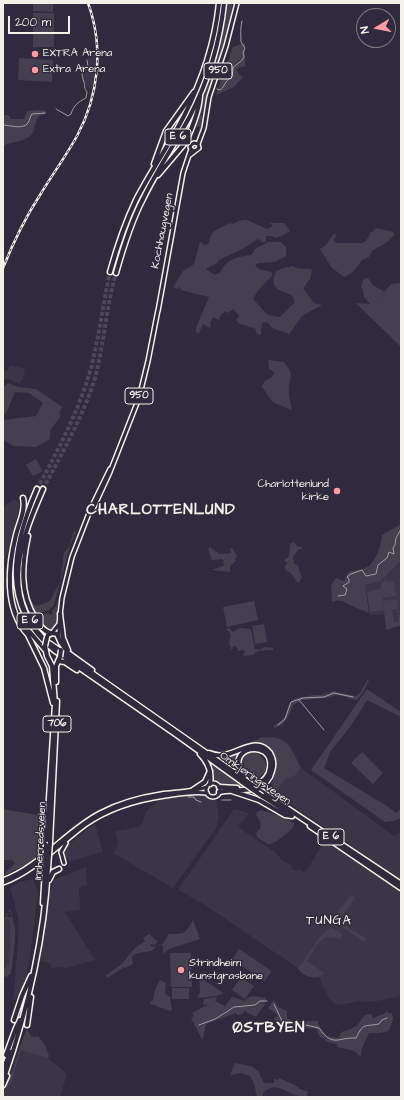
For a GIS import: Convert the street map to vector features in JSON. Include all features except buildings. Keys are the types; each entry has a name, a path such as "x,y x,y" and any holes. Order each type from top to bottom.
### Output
{"highway":[{"name":"E 6","path":"110,272 130,214 154,168 198,92 212,44 219,3"},
{"name":"E 6","path":"116,273 131,226 142,200 181,132 198,92 216,46 224,3"},
{"name":"E 6","path":"153,179 185,142 191,130 200,101 198,92"},
{"name":"E 6","path":"154,168 154,164 166,131 191,95 198,92"},
{"name":"E 6","path":"28,635 26,627 17,610 12,581 23,525 37,489"},
{"name":"E 6","path":"43,489 28,530 20,558 17,577 20,598 25,613 44,639 101,681"},
{"name":"E 6","path":"23,498 23,510 15,539 12,558 10,585 12,600 17,615 44,668 54,708"},
{"name":"E 6","path":"28,530 23,567 25,595 31,612 36,620 44,630 50,634"},
{"name":"E 6","path":"15,570 15,585 19,606 32,630 41,640 54,650 101,681"},
{"path":"60,614 64,642 71,655"},
{"name":"E 6","path":"26,627 46,649"},
{"path":"46,649 50,634 57,634 60,639"},
{"name":"E 6","path":"60,639 65,650 98,674 101,681"},
{"name":"706","path":"59,660 61,650 60,639"},
{"name":"706","path":"46,649 48,658 51,662"},
{"name":"E 6","path":"59,660 93,680 101,681"},
{"path":"51,662 59,660"},
{"name":"Innherredsveien","path":"48,844 57,715 56,668 59,660"},
{"name":"Innherredsveien","path":"21,1020 41,942 46,894 54,708 51,662"},
{"name":"Omkjøringsvegen","path":"101,681 197,750 401,884"},
{"name":"Omkjøringsvegen","path":"101,681 203,750 243,781"},
{"name":"E 6","path":"203,750 222,756 255,745 264,748 269,752 272,759 273,766 271,776 260,787 254,789 219,792"},
{"path":"219,787 249,788 262,782 268,775 270,766 268,757 257,748 249,749 240,757 238,768 243,781"},
{"name":"E 6","path":"197,750 206,762 210,771"},
{"path":"208,785 211,776 210,771"},
{"path":"193,790 205,782 210,771"},
{"name":"E 6","path":"232,791 259,800 286,815 296,817"},
{"name":"Omkjøringsvegen","path":"264,795 401,888"},
{"name":"Innherredsveien","path":"32,977 40,931 47,869"},
{"name":"706","path":"46,894 52,874 55,870 59,869"},
{"name":"706","path":"14,1020 22,996 32,977"},
{"name":"706","path":"27,1025 32,977"},
{"name":"706","path":"3,1064 16,1028 21,1020"},
{"name":"706","path":"3,1071 21,1020"},
{"name":"706","path":"4,1078 21,1020"},
{"name":"706","path":"3,1085 17,1046 21,1020"}],"main road":[{"name":"950","path":"199,139 190,146 193,150 198,149 199,139 204,128 210,92 226,46 237,3"},
{"path":"194,143 198,144"},
{"name":"Kochhaugvegen","path":"60,639 60,614 70,563 76,544 96,496 111,468 139,398 146,372 183,173 193,150"},
{"path":"50,634 59,624"},
{"path":"214,783 219,787 219,792 213,796 207,793 196,792 162,797 124,806 95,819 30,870 3,882 29,867 83,824 105,810 141,798 193,790 214,783"},
{"path":"207,793 208,785"},
{"path":"64,863 61,858 61,851 72,836"}],"shaded area":[{"path":"33,3 53,3 53,12 33,11"},
{"path":"227,3 232,3 230,25 221,60 201,115 203,117 202,128 196,126 198,121 196,121 219,48"},
{"path":"33,13 54,13 54,47 33,47"},
{"path":"245,43 245,66 236,69 243,77 234,87 216,95 233,47"},
{"path":"97,52 93,90 87,87 82,75 89,66 87,56"},
{"name":"Extra Arena","path":"19,58 53,60 52,82 18,80"},
{"path":"27,111 46,111 46,114 38,117 32,135 3,146 3,115 8,115 11,119 24,119"},
{"path":"247,220 267,229 273,226 270,223 284,223 290,231 276,238 266,236 264,243 258,239 244,248 219,260 217,263 206,269 215,275 220,273 229,262 242,256 251,255 255,249 268,242 281,242 286,247 286,256 275,262 258,263 255,266 259,269 272,272 272,276 261,287 253,299 268,315 280,317 294,303 294,299 291,295 276,288 274,279 276,271 293,266 312,269 310,279 303,288 314,303 322,305 302,316 289,334 272,328 266,322 262,323 261,335 257,334 255,328 239,324 236,320 239,316 233,309 228,313 225,311 220,316 219,320 213,317 210,323 210,328 203,324 199,333 197,333 196,328 209,297 181,290 180,287 177,289 173,287 183,271 194,264 200,242 205,245 209,243 213,232 230,223 232,224"},
{"path":"376,228 393,232 394,235 387,242 374,250 369,257 362,260 353,272 344,277 331,267 320,249 334,234 336,235 334,240 336,243 362,243 366,241 371,232 373,232"},
{"path":"368,278 373,285 384,292 380,298 391,284 401,283 401,347 356,303 370,304 364,297 361,287 363,280"},
{"path":"268,360 284,362 290,371 291,377 289,395 292,410 273,402 262,386 265,381 272,377 274,372 269,369"},
{"path":"10,365 25,369 23,379 19,383 8,379 3,380 3,371 8,371"},
{"path":"8,383 18,387 36,389 62,407 59,414 61,416 51,429 49,440 36,447 14,446 4,441 3,420 36,416 43,403 29,393 15,392 6,413 3,415 3,387"},
{"path":"36,459 43,471 33,476 26,465"},
{"path":"14,499 21,505 3,567 3,507"},
{"path":"401,524 401,561 381,581 365,585 369,613 338,600 332,602 331,585 336,578 344,581 348,572 369,566 378,552 382,535"},
{"path":"74,531 76,532 70,546 54,605 49,610 37,614 38,616 48,613 50,615 52,614 52,611 60,596 56,624 53,630 49,630 38,621 30,605 24,573 27,574 28,592 33,604 37,606 48,602 60,582 64,552 69,547"},
{"path":"294,542 297,546 302,547 293,557 294,564 298,565 302,578 300,582 297,582 290,572 285,570 285,565 288,564 284,560 289,557 290,544"},
{"path":"210,547 219,554 231,553 230,549 232,548 237,556 235,559 236,561 230,566 230,572 212,570 225,565 222,559 212,560 208,549"},
{"path":"401,561 401,625 386,630 385,614 370,615 365,585 381,581"},
{"path":"386,579 387,582 394,581 396,594 399,595 383,598 381,585"},
{"path":"381,589 384,610 370,612 367,592"},
{"path":"397,599 399,613 397,609 392,610 394,623 399,622 398,615 400,615 401,625 386,630 383,601"},
{"path":"254,601 258,620 227,627 223,607"},
{"path":"264,624 267,642 255,644 252,626"},
{"path":"229,628 233,632 242,628 251,630 255,649 260,650 264,647 273,648 273,650 258,651 253,655 243,656 245,650 238,651 236,646 232,647 233,649 231,649 229,643 231,634 226,629"},
{"path":"368,679 369,680 364,691 356,700 338,695 326,698 302,700 293,705 285,722 275,728 273,726 282,720 289,704 294,699 321,695 333,691 356,696 360,693"},
{"path":"367,689 401,712 401,717 367,700 350,727 330,752 324,768 396,813 401,809 401,818 393,821 385,822 311,770"},
{"path":"261,737 277,738 285,742 292,750 301,767 294,777 287,777 274,793 272,783 276,766 274,756 271,752 259,744 248,744 237,749 244,744 257,740"},
{"path":"244,750 237,760 238,772 216,757 227,757"},
{"path":"251,751 261,756 266,765 264,773 256,780 240,769 241,757"},
{"path":"362,752 383,773 373,784 351,763"},
{"path":"210,761 244,786 225,786 213,780 213,772"},
{"path":"301,767 394,836 401,832 401,880 274,793 287,776 294,777"},
{"path":"182,794 202,794 211,798 217,802 219,817 216,828 173,888 113,853 118,843 117,831 139,827 142,824 146,811 159,800"},
{"path":"3,809 37,815 42,820 41,853 34,860 6,875 5,873 15,863 12,860 3,860"},
{"path":"234,809 249,813 238,827 276,853 296,871 299,869 305,873 325,840 401,891 401,996 377,1001 359,1001 339,1005 335,1004 329,998 319,977 311,977 202,903 178,890"},
{"path":"261,810 281,816 294,823 293,828 271,844 265,843 257,837 256,833 261,827 256,814"},
{"path":"95,823 103,852 70,861 65,857 64,848"},
{"path":"86,867 87,885 79,887 80,910 65,912 95,960 67,968 52,968 49,963 40,961 46,911 53,880"},
{"path":"33,879 38,892 29,965 22,989 13,1002 19,928 18,916 10,888 19,882"},
{"path":"351,895 355,898 340,920 349,929 366,938 364,942 341,926 336,919 339,910"},
{"path":"6,913 9,914 7,914 7,917 12,917 15,929 15,942 11,973 6,977 3,976 3,969 6,969 6,964 9,964 11,929 8,919 3,920 3,918 6,917"},
{"path":"12,919 10,973 3,972 3,920"},
{"path":"193,920 200,939 169,949 163,954 163,947 161,945 168,935 184,932"},
{"path":"331,928 343,934 341,939 326,937 318,943 307,961 324,973 323,975 320,977 307,976 298,969 299,967 323,933"},
{"path":"149,934 158,942 154,945 150,945 152,947 156,946 152,951 138,953 132,956 133,964 125,968 124,967 108,978 106,975 122,964 134,949 145,941 143,938"},
{"path":"239,949 270,970 271,972 265,981 232,959"},
{"name":"Strindheim kunstgrasbane","path":"170,953 191,953 192,987 171,987"},
{"path":"199,976 223,993 217,996 197,998 200,992"},
{"path":"241,977 254,986 245,999 232,990"},
{"path":"160,980 166,983 165,994 170,997 172,1010 169,1011 149,1003 153,1000 155,990"},
{"path":"172,988 189,988 189,999 172,999"},
{"path":"254,996 266,998 266,1002 259,1004 266,1003 256,1017 244,1011 243,1014 238,1015 236,1013 206,1024 202,1039 191,1018 194,1016 192,1013 207,1005 203,1005 204,999 217,997 215,1001 225,1006 232,997 245,1001 249,997"},
{"path":"274,1000 278,1007 287,1011 287,1018 296,1022 318,1021 318,1024 327,1036 325,1039 320,1037 316,1029 287,1028 278,1023 274,1019 278,1015 268,1008"},
{"path":"387,1011 388,1013 392,1013 393,1019 390,1029 388,1031 378,1033 369,1033 362,1048 361,1057 354,1051 337,1047 337,1044 325,1041 328,1036 337,1038 340,1037 341,1033 356,1026 365,1015 371,1014 373,1018 382,1015"},
{"path":"27,1029 31,1036 38,1036 45,1045 49,1056 48,1058 21,1050 10,1085 8,1085 3,1097 19,1049"},
{"path":"20,1049 48,1058 67,1074 60,1097 3,1097"},
{"path":"235,1063 251,1066 258,1071 264,1083 274,1083 274,1079 278,1080 279,1078 295,1085 308,1092 307,1097 273,1087 263,1093 263,1097 257,1097 254,1083 250,1076 241,1073 230,1075"}],"waterway":[{"path":"217,89 220,90 222,88 232,76 233,68 242,61 244,57 243,53 245,48 241,42 242,21"},
{"path":"56,109 68,116 71,114 73,108 86,98 87,92 82,75 88,67 87,60"},
{"path":"3,125 16,127 23,126 28,123 32,114 45,113"},
{"path":"338,596 345,595 347,589 343,586 349,582 347,577 351,574 362,570 366,576 376,574 378,565 387,558 389,552 394,554 393,548 401,529"},
{"path":"278,725 285,719 291,702 303,698 324,697 334,693 353,697"},
{"path":"299,700 324,730"},
{"path":"188,797 194,797 196,800 201,802"},
{"path":"222,800 231,800"},
{"path":"199,1025 215,1019 234,1007 255,1005 260,1001 267,1001"},
{"path":"274,1004 282,1021 286,1024 295,1027 306,1025 319,1028 328,1038 332,1040 356,1038 363,1027 379,1024 382,1020 387,1018"}],"tunnel":[{"path":"37,489 53,460 86,384 94,356 110,272"},
{"path":"43,489 78,421 95,378 116,273"}],"railway":[{"path":"3,268 29,213 77,136 90,104 97,71 97,54 96,37 88,3"}],"place":[{"name":"EXTRA Arena","path":"35,54"},
{"name":"Extra Arena","path":"35,70"},
{"name":"Charlottenlund kirke","path":"337,491"},
{"name":"Strindheim kunstgrasbane","path":"181,970"}],"district":[{"name":"CHARLOTTENLUND","path":"161,511"},
{"name":"TUNGA","path":"329,921"},
{"name":"ØSTBYEN","path":"269,1029"}]}
